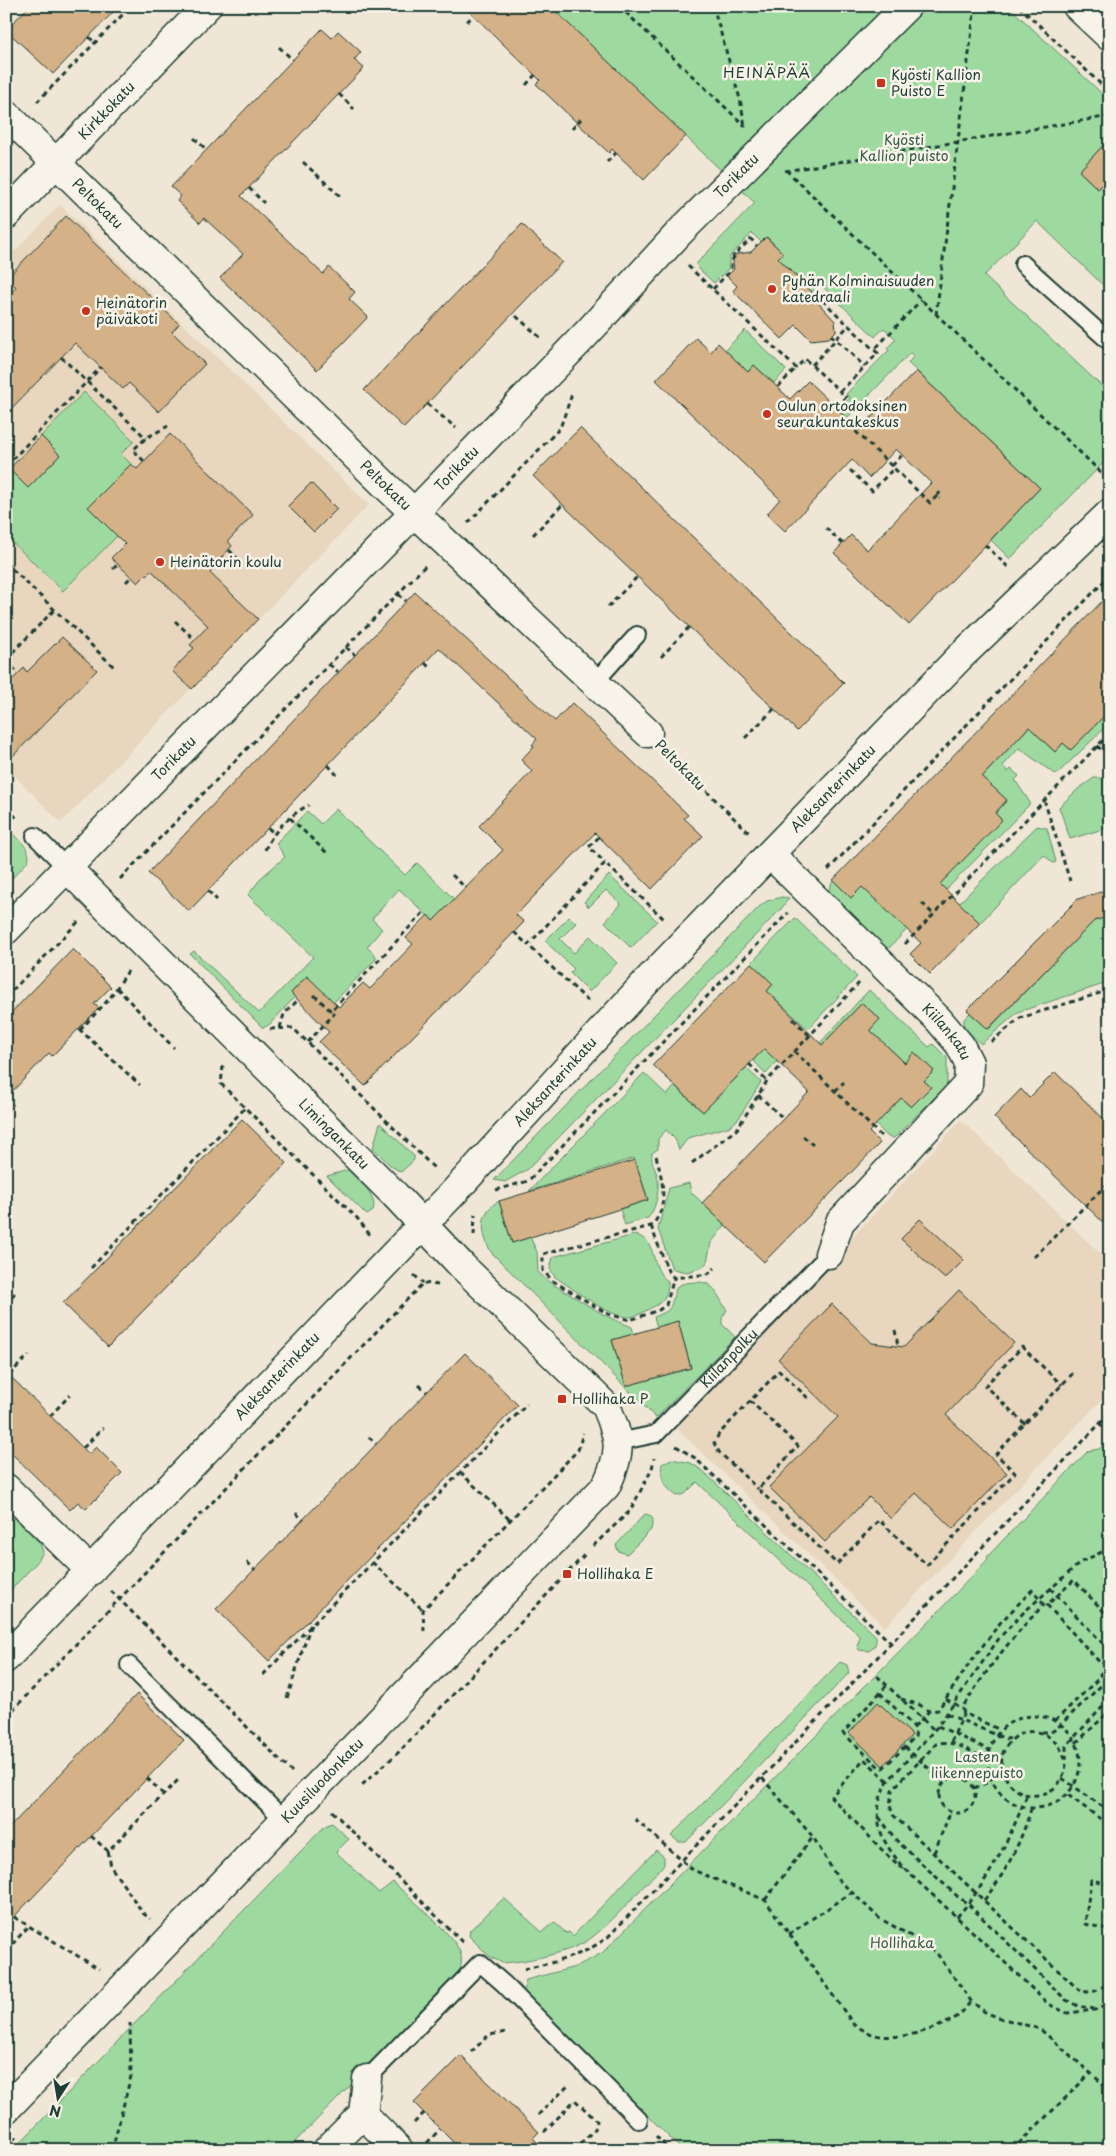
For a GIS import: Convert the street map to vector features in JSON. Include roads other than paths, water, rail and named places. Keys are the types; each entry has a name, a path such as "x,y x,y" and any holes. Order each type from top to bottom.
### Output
{"street":[{"name":"Kirkkokatu","path":"6,215 207,6"},
{"name":"Torikatu","path":"6,930 414,513 589,331 680,232 907,6"},
{"path":"1077,6 1110,38"},
{"name":"Peltokatu","path":"11,119 414,513 648,733"},
{"name":"Aleksanterinkatu","path":"6,1658 455,1191 608,1022 959,658 1110,513"},
{"name":"Kiilankatu","path":"770,854 938,1019 960,1045 969,1062 968,1084 840,1222 830,1254"},
{"name":"Limingankatu","path":"67,868 423,1224 462,1266 606,1406 614,1424 618,1442"},
{"name":"Kuusiluodonkatu","path":"6,2109 606,1486 616,1464 618,1442"},
{"path":"6,1488 91,1571"},
{"path":"328,2150 363,2114 367,2079"},
{"path":"363,2114 399,2150"}],"lane":[{"path":"1023,264 1110,342"},
{"path":"594,683 637,634"},
{"name":"Limingankatu","path":"35,836 67,868"},
{"name":"Kiilanpolku","path":"618,1442 656,1434 830,1254"},
{"path":"129,1665 284,1820"},
{"path":"367,2079 480,1963 504,1984 639,2120"}],"place":[{"name":"Kyösti Kallion Puisto E","path":"881,83"},
{"name":"Pyhän Kolminaisuuden katedraali","path":"772,289"},
{"name":"Heinätorin päiväkoti","path":"86,311"},
{"name":"Oulun ortodoksinen seurakuntakeskus","path":"767,414"},
{"name":"Heinätorin koulu","path":"160,562"},
{"name":"Hollihaka P","path":"562,1399"},
{"name":"Hollihaka E","path":"567,1574"}],"district":[{"name":"HEINÄPÄÄ","path":"767,73"}],"park label":[{"name":"Kyösti Kallion puisto","path":"904,148"},
{"name":"Lasten liikennepuisto","path":"977,1765"},
{"name":"Hollihaka","path":"902,1943"}]}
